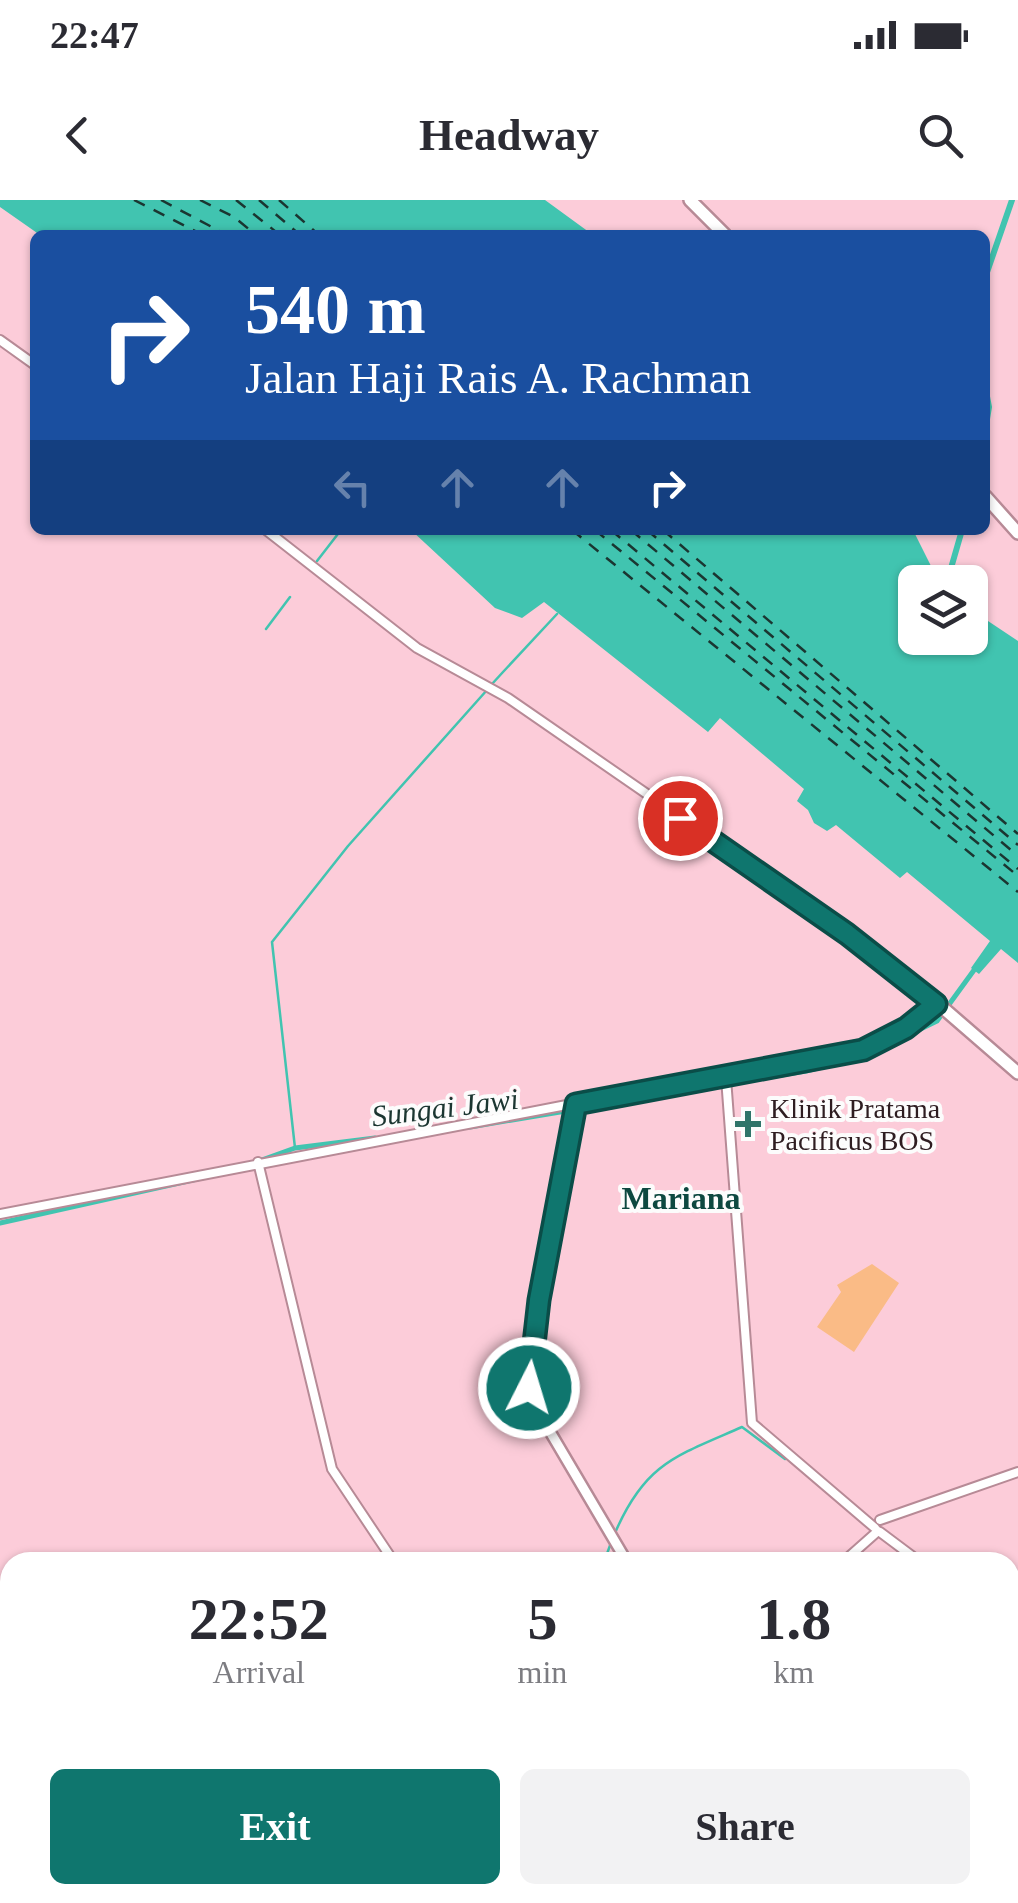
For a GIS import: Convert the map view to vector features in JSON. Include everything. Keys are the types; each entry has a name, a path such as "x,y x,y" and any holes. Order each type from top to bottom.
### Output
{"highway":[{"path":"690,200 721,230"},
{"path":"990,502 1018,534"},
{"path":"744,862 926,990 947,1011"},
{"path":"744,862 947,1011 1018,1070"}],"main road":[{"path":"621,1552 529,1396 539,1300 576,1109 727,1084 863,1050 947,1011"}],"street":[{"path":"0,340 30,362"},
{"path":"272,535 417,648 508,698 744,862"},
{"path":"727,1084 752,1423 862,1517 881,1526 907,1552"},
{"path":"0,1214 259,1167 280,1158 576,1109"},
{"path":"259,1167 332,1469 387,1552"},
{"path":"854,1552 896,1514 1018,1472"}],"shaded area":[{"path":"0,200 545,200 586,230 33,230 0,207"},
{"path":"416,535 916,535 930,565 898,565 898,655 988,655 988,621 1018,641 1018,963 1001,949 979,974 971,968 990,941 907,872 900,878 836,825 827,831 814,823 808,810 797,801 804,789 720,718 708,732 544,602 522,618 495,608"},
{"path":"872,1264 899,1283 854,1352 817,1327 841,1292 837,1285"}],"waterway":[{"path":"990,264 1012,200"},
{"path":"317,561 337,535"},
{"path":"952,565 961,535"},
{"path":"266,629 290,597"},
{"path":"503,672 557,614"},
{"path":"492,684 503,672"},
{"path":"295,1148 272,942 348,846 487,690"},
{"name":"Sungai Jawi","path":"470,1127 806,1071 863,1057 937,1021 977,966"},
{"path":"561,1210 583,1110"},
{"name":"Sungai Jawi","path":"259,1161 295,1148 375,1138"},
{"name":"Sungai Jawi","path":"0,1223 215,1175"},
{"path":"615,1533 651,1476 681,1455 719,1437 742,1427 785,1459"},
{"path":"608,1552 612,1540"}],"ferry route":[{"path":"134,200 193,230"},
{"path":"161,200 218,230"},
{"path":"200,200 250,230"},
{"path":"236,200 274,230"},
{"path":"259,200 294,230"},
{"path":"279,200 313,230"},
{"path":"578,535 1018,892"},
{"path":"601,535 1018,876"},
{"path":"617,535 1018,869"},
{"path":"637,535 1018,856"},
{"path":"653,535 1018,845"},
{"path":"669,535 1018,834"}],"place":[{"name":"Klinik Pratama Pacificus BOS","path":"748,1124"}],"district":[{"name":"Mariana","path":"681,1198"}],"route":[{"path":"529,1388 539,1300 572,1143 576,1104 842,1056 886,1040 936,1004 847,934 797,903 680,818"}]}
